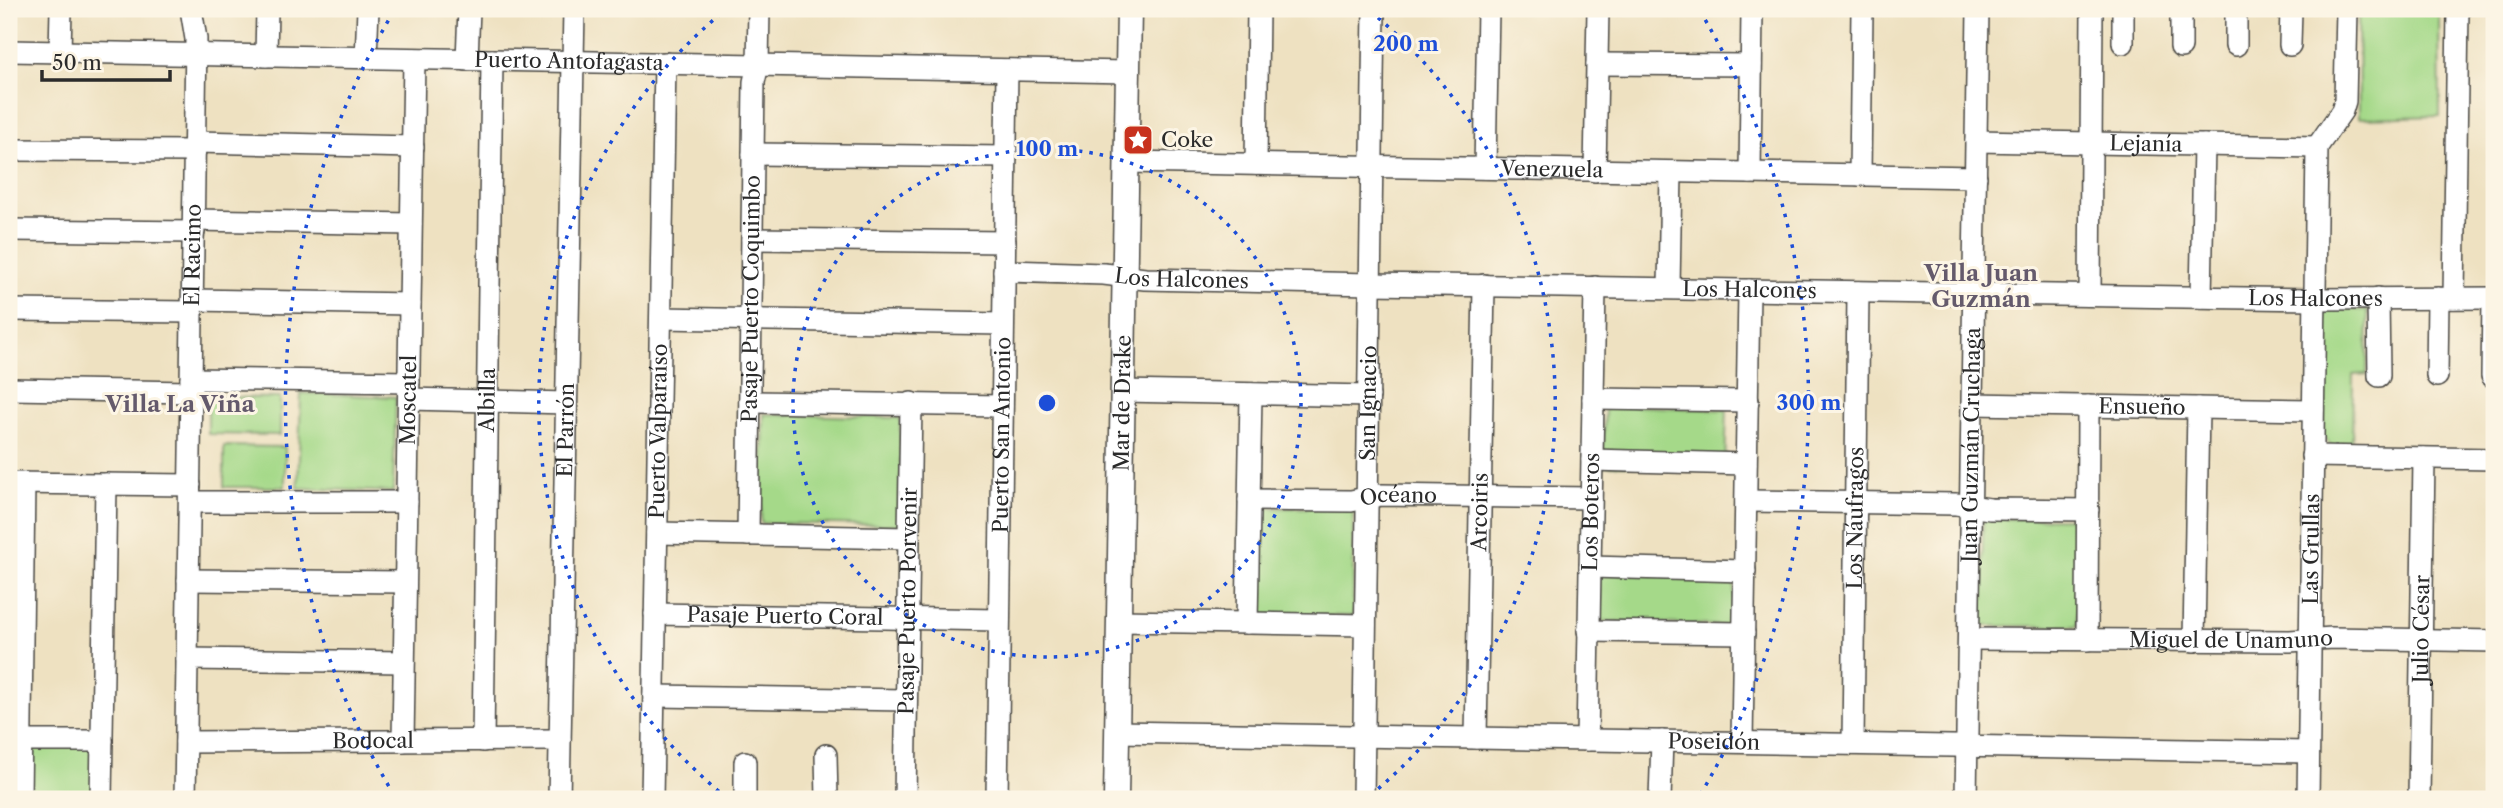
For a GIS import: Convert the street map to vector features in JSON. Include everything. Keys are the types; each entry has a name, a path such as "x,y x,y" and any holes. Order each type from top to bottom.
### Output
{"street":[{"path":"60,52 61,9"},
{"name":"El Racimo","path":"185,799 196,54 191,9"},
{"path":"266,56 267,9"},
{"path":"366,58 368,9"},
{"path":"467,60 469,9"},
{"name":"El Parrón","path":"559,799 573,9"},
{"name":"Pasaje Puerto Coquimbo","path":"748,534 754,82 758,65 759,9"},
{"name":"Mar de Drake","path":"1116,799 1129,9"},
{"path":"1256,164 1258,9"},
{"name":"San Ignacio","path":"1363,799 1374,9"},
{"path":"1485,169 1488,9"},
{"path":"1595,171 1598,9"},
{"path":"1750,173 1752,9"},
{"path":"1860,175 1863,9"},
{"name":"Juan Guzmán Cruchaga","path":"1966,799 1978,9"},
{"path":"2090,295 2092,9"},
{"path":"2123,9 2123,43"},
{"path":"2180,9 2180,47"},
{"path":"2236,9 2236,45"},
{"path":"2290,45 2291,9"},
{"path":"2316,147 2342,111 2345,101 2347,9"},
{"path":"2437,376 2446,298 2458,9"},
{"name":"Puerto Antofagasta","path":"9,51 1128,72"},
{"name":"Moscatel","path":"403,741 414,58"},
{"name":"Albilla","path":"483,741 492,60"},
{"name":"Puerto Valparaíso","path":"652,799 665,63"},
{"path":"1597,64 1751,65"},
{"name":"Puerto San Antonio","path":"997,799 1007,69"},
{"name":"Lejanía","path":"1976,141 2316,147"},
{"path":"2201,297 2204,145"},
{"path":"9,150 413,147"},
{"name":"Las Grullas","path":"2308,799 2316,147"},
{"path":"753,154 1006,156"},
{"name":"Venezuela","path":"1127,162 1976,177"},
{"path":"1669,288 1671,172"},
{"path":"9,230 411,224"},
{"path":"752,239 1005,242"},
{"name":"Los Halcones","path":"1004,271 1104,274 1146,279 1370,284 2314,299 2494,298"},
{"name":"Arcoiris","path":"1476,738 1484,285"},
{"name":"Los Boteros","path":"1587,740 1595,287"},
{"path":"1742,742 1749,290"},
{"name":"Los Náufragos","path":"1853,744 1858,292"},
{"path":"2378,298 2379,376"},
{"path":"2492,376 2494,298"},
{"path":"9,310 410,304"},
{"path":"661,318 1003,324"},
{"path":"9,389 191,386 409,391 488,401 566,403"},
{"path":"1123,391 1369,397"},
{"path":"1247,623 1251,394"},
{"path":"1593,399 1748,401"},
{"path":"750,402 1002,406"},
{"name":"Pasaje Puerto Porvenir","path":"905,799 911,403"},
{"name":"Ensueño","path":"1972,404 2313,410"},
{"path":"2087,640 2088,406"},
{"path":"2194,641 2198,408"},
{"path":"2312,456 2494,460"},
{"name":"Julio César","path":"2419,799 2424,458"},
{"path":"1592,460 1746,464"},
{"path":"20,799 15,741 16,483 106,484 190,493 407,502"},
{"path":"101,799 106,484"},
{"name":"Océano","path":"1249,500 1351,501 1381,495 1591,498"},
{"path":"1746,501 2088,510"},
{"path":"657,533 909,538"},
{"path":"1590,567 1745,571"},
{"path":"188,580 405,582"},
{"name":"Pasaje Puerto Coral","path":"655,614 999,620"},
{"path":"1119,621 1365,625"},
{"path":"1588,631 1744,633"},
{"name":"Miguel de Unamuno","path":"1969,639 2494,641"},
{"path":"187,659 404,662"},
{"path":"654,696 906,700"},
{"name":"Poseidón","path":"1118,732 2308,752"},
{"name":"Bodocal","path":"186,742 560,740"},
{"path":"15,741 102,741"},
{"path":"1660,799 1662,741"},
{"path":"826,755 827,799"},
{"path":"744,799 745,762"}],"green space":[{"path":"2358,9 2439,9 2440,116 2359,118"},
{"path":"2325,309 2368,310 2367,374 2353,375 2352,448 2332,447 2323,435"},
{"path":"301,393 396,397 393,492 298,488"},
{"path":"208,397 280,398 280,435 208,434"},
{"path":"1605,405 1727,410 1725,466 1603,466"},
{"path":"764,414 900,418 900,525 761,523"},
{"path":"224,446 285,447 285,487 224,487"},
{"path":"1258,508 1353,508 1353,616 1258,615"},
{"path":"2078,518 2077,626 1982,626 1983,519"},
{"path":"1599,573 1734,578 1734,626 1600,621"},
{"path":"24,745 96,746 97,799 24,799"}],"place":[{"name":"Coke","path":"1138,140"}],"district":[{"name":"Villa Juan Guzmán","path":"1981,286"},
{"name":"Villa La Viña","path":"180,404"}]}
